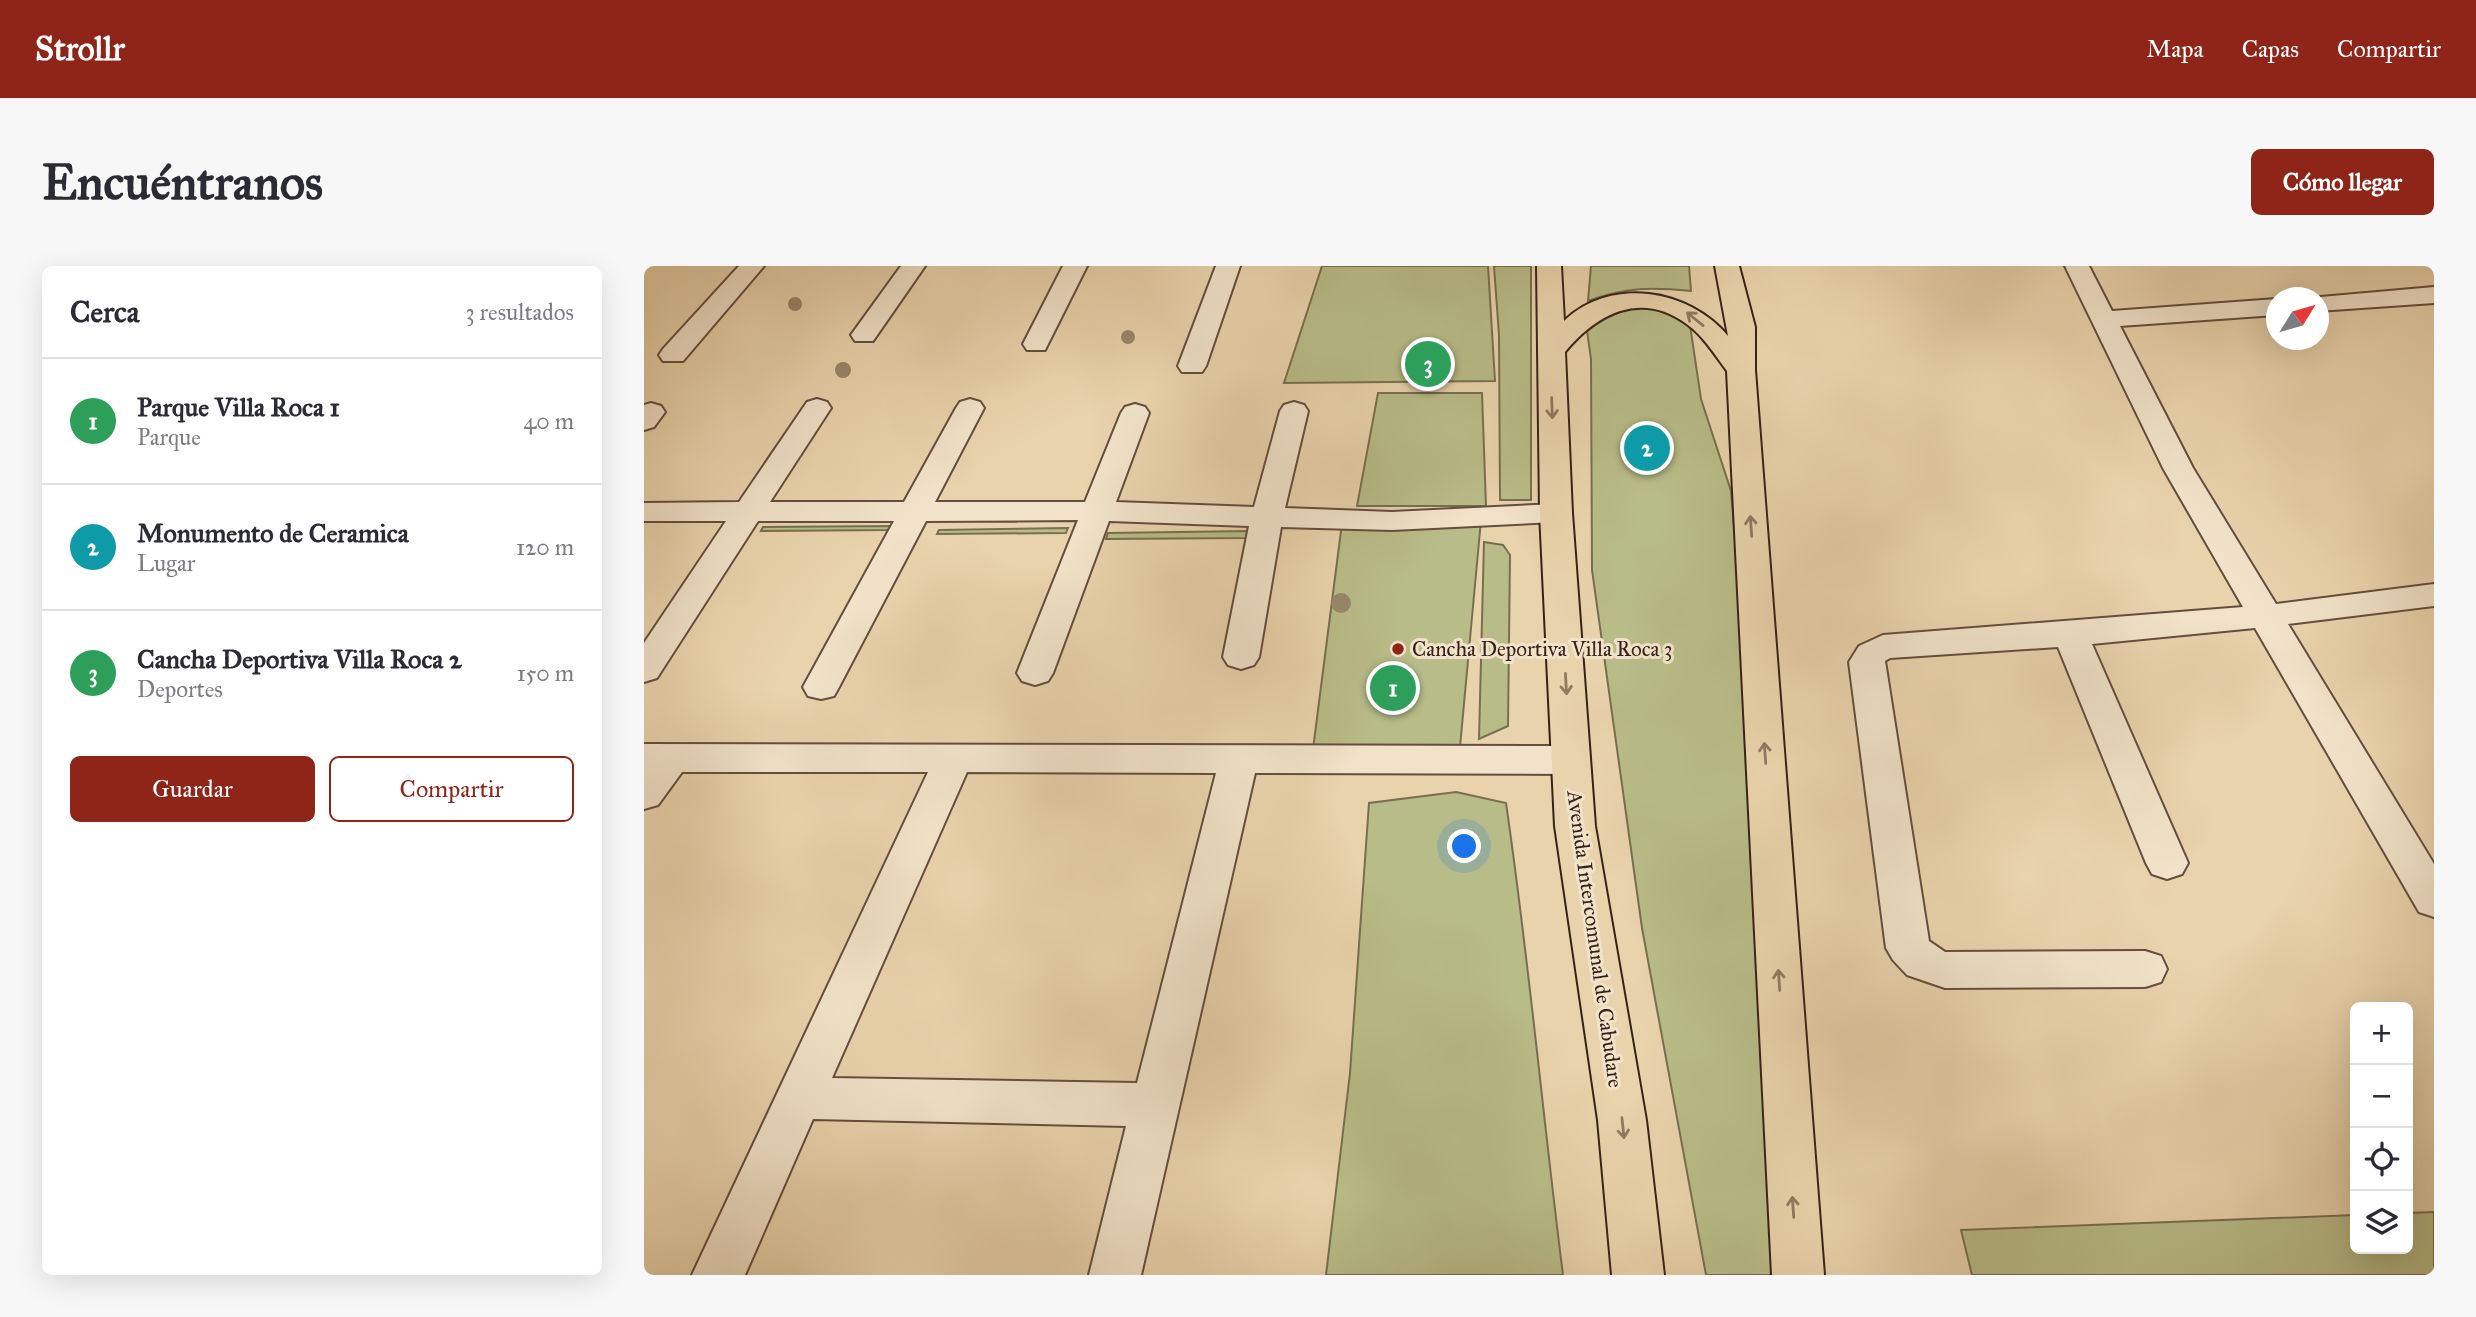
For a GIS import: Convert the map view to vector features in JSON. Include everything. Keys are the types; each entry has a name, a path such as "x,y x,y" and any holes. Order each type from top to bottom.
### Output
{"highway":[{"name":"Avenida Intercomunal de Cabudare","path":"1549,266 1557,524 1575,826 1622,1119 1637,1275"},
{"path":"1727,266 1742,327 1741,370 1798,1275"},
{"path":"1550,353 1582,318 1606,306 1639,302 1686,312 1700,322 1741,370"}],"street":[{"path":"673,355 752,266"},
{"path":"864,335 913,266"},
{"path":"1036,344 1075,266"},
{"path":"1192,366 1228,266"},
{"path":"2077,266 2178,468 2434,900"},
{"path":"2329,302 2434,295"},
{"path":"2105,319 2266,308"},
{"path":"644,670 817,408"},
{"path":"821,687 970,408"},
{"path":"1241,657 1266,519 1294,411"},
{"path":"1035,673 1135,413"},
{"path":"644,512 1098,510 1266,519 1392,521 1455,533 1557,524"},
{"path":"2144,969 1945,970 1922,962 1908,948 1867,662 1871,654 1883,647 2071,636 2266,618 2434,595"},
{"path":"2071,636 2167,863"},
{"path":"644,795 657,758 1570,760"},
{"path":"718,1275 954,758"},
{"path":"1115,1275 1228,797 1240,759"},
{"path":"799,1098 1157,1105"}],"green space":[{"path":"1322,266 1488,266 1495,381 1284,383"},
{"path":"1494,266 1531,266 1531,500 1500,500 1499,335"},
{"path":"1591,266 1689,266 1691,291 1639,289 1588,301"},
{"path":"1650,306 1671,311 1690,325 1701,399 1731,491 1795,1275 1706,1275 1642,928 1592,570 1591,359 1587,331 1617,313"},
{"path":"1378,393 1482,393 1486,506 1357,506"},
{"path":"1481,520 1460,747 1313,749 1342,523"},
{"path":"892,526 890,530 761,531 763,527"},
{"path":"1068,528 1066,533 937,534 939,530"},
{"path":"1249,531 1248,538 1106,539 1108,533"},
{"path":"1484,542 1503,545 1510,555 1508,726 1479,739"},
{"path":"1456,792 1506,803 1563,1275 1326,1275 1350,1073 1369,803"},
{"path":"2434,1212 2434,1275 1972,1275 1961,1230 2350,1215 2350,1254 2413,1254 2413,1213"}],"place":[{"name":"Cancha Deportiva Villa Roca 2","path":"1428,364"},
{"name":"Monumento de Ceramica","path":"1647,448"},
{"name":"Cancha Deportiva Villa Roca 3","path":"1398,649"},
{"name":"Parque Villa Roca 1","path":"1393,688"}]}
